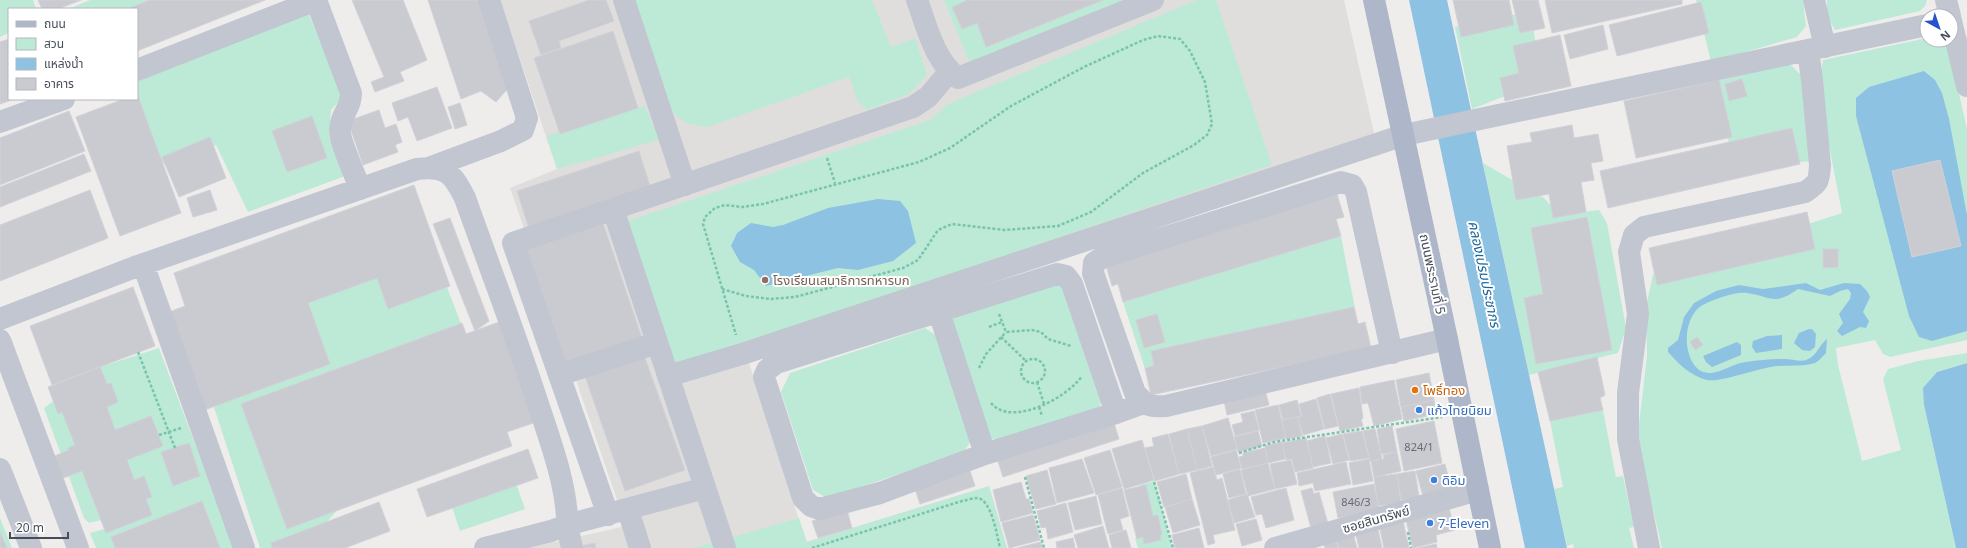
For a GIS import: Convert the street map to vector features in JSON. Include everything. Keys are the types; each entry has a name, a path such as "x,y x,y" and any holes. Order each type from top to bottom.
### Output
{"main road":[{"name":"ถนนพระรามที่ 5","path":"1374,0 1404,135 1490,548"}],"street":[{"path":"138,70 316,0 351,92 351,104 342,116 340,132 360,189"},
{"path":"0,319 143,264 417,169 431,167 501,141 523,130 527,118 489,0"},
{"path":"624,0 685,185"},
{"path":"917,0 938,56 950,71 958,78 1153,0"},
{"path":"1649,548 1628,440 1628,393 1638,314 1629,252 1634,235 1644,227 1806,192 1816,185 1820,178 1820,165 1814,0"},
{"path":"668,376 742,354 1404,135 1919,27"},
{"path":"1958,48 1967,86"},
{"path":"485,253 913,107 928,97 950,71"},
{"path":"0,122 61,100"},
{"path":"431,167 445,170 455,179 465,198 547,430 562,485 567,525 572,548"},
{"path":"1392,353 1356,192 1352,185 1340,182 1103,257 1094,264 1093,273 1136,393 1144,403 1151,407 1166,406 1392,353 1447,339"},
{"path":"613,209 725,548"},
{"path":"513,243 559,375 618,513 640,548"},
{"path":"143,264 244,548"},
{"path":"1116,413 1072,284 1066,276 1057,274 776,363 767,370 764,377 803,498 811,506 820,509 880,492 985,454 1116,413 1144,403"},
{"path":"939,312 985,454"},
{"path":"0,340 78,548"},
{"path":"559,375 657,343"},
{"path":"0,469 31,548"},
{"path":"485,548 551,531 567,525 618,513 705,488"},
{"name":"ซอยสินทรัพย์","path":"1275,548 1478,490"}],"path":[{"path":"722,289 746,296 770,299 795,297 903,268 918,260 938,230 952,224 1005,230 1058,226 1091,212 1143,173 1194,145 1207,135 1212,124 1204,82 1190,51 1180,39 1158,36 1143,40 1084,67 1011,106 950,148 919,162 763,204 742,207 725,205 715,208 705,217 703,224 722,289 742,354"},
{"path":"821,139 835,183"},
{"path":"992,295 1006,332"},
{"path":"989,327 1002,322"},
{"path":"979,373 979,367 986,354 1006,332 1032,330 1041,332 1048,338 1074,347"},
{"path":"1001,337 1026,361"},
{"path":"138,352 175,448"},
{"path":"1029,359 1036,359 1045,366 1043,377 1037,382 1029,382 1022,377 1021,369 1026,361 1029,359"},
{"path":"986,398 995,407 1002,411 1016,412 1035,409 1059,397 1082,377 1082,372"},
{"path":"1037,382 1044,404"},
{"path":"1239,453 1274,442 1444,417"},
{"path":"1025,477 1044,548"},
{"path":"1154,482 1173,548"},
{"path":"812,548 962,501 977,498 984,501 988,506 1000,548"}],"shaded area":[{"name":"โรงเรียนเสนาธิการทหารบก","path":"500,0 1344,0 1378,151 749,363 806,542 989,486 1007,548 528,548 626,526 510,188 557,169"}],"green space":[{"path":"0,0 33,0 36,8 8,8 8,33 0,37"},
{"path":"90,0 164,0 138,9 70,8"},
{"path":"635,0 872,0 891,47 915,38 927,75 909,94 867,110 857,100 849,77 707,127 692,125 684,121 672,111"},
{"path":"944,0 966,0 987,47 1103,0 1128,0 970,64"},
{"path":"1197,0 1216,0 1272,165 683,365 672,361 628,221 930,120 948,104"},
{"path":"1696,0 1803,0 1806,26 1797,37 1711,62"},
{"path":"1827,0 1927,0 1923,8 1919,8 1919,11 1835,30 1827,16"},
{"path":"1531,11 1541,82 1472,109 1455,27"},
{"path":"308,12 343,97 331,110 329,136 345,176 248,212 216,145 158,166 137,100 138,80"},
{"path":"1919,40 1919,48 1946,48 1956,80 1967,129 1967,340 1890,357 1883,354 1875,340 1836,348 1838,365 1862,461 1901,450 1883,379 1888,369 1918,361 1967,353 1967,363 1937,372 1924,405 1956,548 1662,548 1637,441 1647,356 1646,307 1653,274 1842,213 1818,88 1823,60"},
{"path":"1790,64 1801,75 1814,161 1789,163 1731,152 1715,81"},
{"path":"645,106 659,140 557,169 546,136"},
{"path":"1483,163 1544,198 1560,215 1599,210 1607,223 1626,328 1618,353 1529,375"},
{"path":"1341,236 1358,324 1148,378 1120,293"},
{"path":"432,249 473,354 313,538 300,548 260,548 194,346"},
{"path":"1041,283 1063,286 1103,396 1100,406 1095,409 1001,442 992,439 983,430 952,331 953,317"},
{"path":"925,328 937,336 972,439 963,453 827,498 813,490 781,392 790,373"},
{"path":"159,348 234,548 96,548 90,533 104,529 101,520 89,523 84,518 44,408 100,367"},
{"path":"1603,410 1616,477 1623,476 1634,527 1629,528 1634,548 1574,548 1573,544 1567,546 1554,489 1563,487 1550,421"},
{"path":"510,466 525,509 460,531 446,489"},
{"path":"1155,481 1172,548 1138,548 1135,538 1151,533 1139,485"},
{"path":"989,486 1007,548 694,548 799,518 807,542"},
{"path":"0,518 12,548 0,548"}],"water":[{"name":"คลองเปรมประชากร","path":"1409,0 1447,0 1567,548 1525,548"},
{"path":"1924,71 1935,80 1942,93 1949,119 1967,215 1967,331 1932,341 1919,337 1909,316 1856,116 1856,98 1869,87","holes":["1940,160 1960,246 1912,257 1892,171"]},
{"path":"878,199 900,201 908,211 916,243 893,261 858,270 838,268 766,286 754,270 740,262 731,246 737,233 751,223 773,227 783,225 828,208"},
{"path":"1806,283 1820,290 1844,283 1860,284 1867,291 1870,297 1863,312 1869,321 1866,328 1860,327 1842,336 1837,331 1843,323 1839,314 1850,299 1851,293 1848,289 1830,296 1798,289 1778,299 1747,293 1737,293 1724,296 1701,306 1694,314 1689,324 1687,346 1690,357 1695,366 1702,371 1711,373 1751,361 1780,359 1806,360 1813,356 1827,339 1826,353 1815,363 1770,367 1721,379 1707,380 1690,372 1668,352 1668,348 1678,340 1684,317 1694,303 1716,291 1739,285 1763,289"},
{"path":"1812,329 1816,334 1815,347 1810,351 1802,350 1794,343 1799,333"},
{"path":"1782,335 1782,349 1756,353 1752,347 1753,341 1767,336"},
{"path":"1737,342 1741,345 1741,355 1712,367 1706,362 1703,356"},
{"path":"1967,363 1967,548 1956,548 1924,405 1923,388 1937,372"}],"building":[{"path":"38,0 81,0 61,8 42,8"},
{"path":"150,0 265,0 138,51 138,8 130,8"},
{"path":"352,0 403,0 427,60 400,72 404,81 375,92 371,82 384,77"},
{"path":"428,0 484,0 512,84 496,102 481,91 461,99"},
{"path":"589,0 606,0 614,21 559,41 561,48 541,55 529,21"},
{"path":"965,0 1103,0 986,47 977,23 962,29 952,7 966,1"},
{"path":"1453,0 1509,0 1514,25 1461,37"},
{"path":"1512,0 1538,0 1545,28 1520,33"},
{"path":"1545,0 1682,0 1682,4 1552,33"},
{"path":"1701,2 1709,33 1617,56 1609,25"},
{"path":"1603,25 1608,49 1570,59 1564,35"},
{"path":"613,31 638,108 560,134 534,58"},
{"path":"1560,35 1571,86 1505,101 1500,78 1519,73 1513,46"},
{"path":"8,39 8,100 11,100 0,104 0,42"},
{"path":"1742,79 1747,96 1729,101 1725,84"},
{"path":"1719,80 1732,137 1636,158 1624,101"},
{"path":"437,87 452,128 417,141 408,117 398,121 392,103"},
{"path":"138,97 181,213 120,236 76,117 121,100 138,100"},
{"path":"460,103 467,125 455,129 448,107"},
{"path":"379,110 385,128 396,124 402,142 395,145 398,152 363,165 348,121"},
{"path":"69,111 85,151 0,185 0,138"},
{"path":"312,116 327,158 287,172 272,131"},
{"path":"1572,125 1574,138 1598,134 1603,161 1591,163 1594,180 1581,182 1586,212 1553,218 1549,194 1516,200 1507,146 1532,142 1530,133"},
{"path":"1792,128 1800,164 1608,208 1600,171"},
{"path":"210,137 226,178 179,197 162,157"},
{"path":"639,151 651,189 529,229 517,191"},
{"path":"84,154 91,171 0,207 0,187"},
{"path":"1940,160 1961,246 1912,257 1892,171"},
{"path":"414,185 450,286 388,309 377,278 308,303 330,364 199,412 164,314 185,306 174,273"},
{"path":"90,190 108,238 0,281 0,225"},
{"path":"210,190 217,210 193,217 187,198"},
{"path":"1336,191 1344,217 1336,219 1341,236 1123,302 1118,284 1112,286 1105,262"},
{"path":"1807,212 1815,249 1657,285 1649,248"},
{"path":"1587,217 1612,350 1536,364 1524,298 1543,294 1531,228"},
{"path":"450,218 489,321 475,331 433,224"},
{"path":"603,223 643,341 562,363 524,250"},
{"path":"1823,249 1838,249 1838,267 1823,268"},
{"path":"133,287 155,346 52,385 30,326"},
{"path":"1354,307 1358,324 1365,322 1371,348 1151,395 1145,368 1154,366 1151,351"},
{"path":"1157,314 1165,342 1144,348 1136,320"},
{"path":"502,321 539,421 507,432 512,446 287,529 241,404 462,323 466,334"},
{"path":"1697,337 1703,345 1695,350 1690,342"},
{"path":"644,355 685,470 625,491 585,376"},
{"path":"1597,357 1605,395 1600,398 1603,410 1550,421 1538,372"},
{"path":"100,367 107,384 111,383 118,402 107,407 115,430 151,416 163,446 127,460 134,480 144,476 152,497 146,499 152,515 106,533 82,471 58,480 50,458 69,450 68,448 75,445 62,412 58,414 48,387"},
{"name":"โพธิ์ทอง","path":"1429,373 1434,400 1401,407 1396,380"},
{"path":"1394,380 1402,419 1374,426 1368,403 1362,404 1360,387"},
{"path":"1264,386 1269,405 1227,415 1223,396"},
{"path":"1359,388 1363,418 1361,420 1363,426 1340,431 1331,394"},
{"path":"1330,394 1338,426 1325,429 1317,398"},
{"path":"1316,399 1324,429 1303,435 1298,417 1302,416 1299,404"},
{"path":"1297,400 1301,416 1283,420 1279,405"},
{"name":"แก้วไทยนิยม","path":"1434,400 1436,414 1404,421 1401,407"},
{"path":"1278,405 1286,438 1263,443 1255,410"},
{"path":"1254,411 1259,430 1235,436 1232,425 1243,422 1241,414"},
{"path":"1298,417 1302,436 1286,439 1282,420"},
{"path":"1228,418 1237,449 1211,456 1202,426"},
{"path":"1113,420 1119,439 1003,477 997,458"},
{"path":"1434,421 1442,463 1404,471 1396,429"},
{"path":"1202,426 1212,466 1197,470 1187,429"},
{"path":"1392,426 1397,452 1381,454 1377,429"},
{"path":"1187,429 1197,470 1179,474 1169,434"},
{"path":"1375,429 1382,459 1370,461 1363,431"},
{"path":"1258,431 1262,446 1238,452 1234,437"},
{"path":"1362,431 1369,458 1350,461 1343,434"},
{"path":"1168,434 1179,474 1155,481 1145,448 1154,446 1152,438"},
{"path":"1342,434 1349,460 1333,464 1326,438"},
{"path":"1325,436 1331,463 1313,467 1307,441"},
{"path":"1306,438 1313,468 1295,472 1292,459 1286,460 1282,443"},
{"path":"1142,440 1154,480 1124,489 1112,449"},
{"path":"1282,442 1285,459 1268,463 1265,446"},
{"path":"189,443 200,476 173,486 161,452"},
{"path":"1265,448 1268,463 1242,469 1239,457 1243,456 1243,453"},
{"path":"528,449 538,478 427,517 417,489"},
{"path":"1110,450 1122,487 1096,495 1084,458"},
{"path":"1236,450 1241,468 1216,475 1211,457"},
{"path":"1397,452 1401,471 1374,477 1371,461 1384,459 1383,455"},
{"path":"1082,459 1094,493 1057,503 1049,468"},
{"path":"1369,459 1373,481 1353,485 1349,463"},
{"path":"1291,460 1297,484 1275,489 1270,464"},
{"path":"1346,462 1351,484 1315,491 1313,483 1299,486 1297,473"},
{"path":"1268,463 1275,489 1248,496 1241,470"},
{"name":"ดิอิม","path":"1445,464 1451,488 1423,496 1416,471"},
{"path":"1213,467 1217,480 1222,478 1235,530 1213,535 1215,543 1208,545 1190,473"},
{"path":"1240,469 1246,494 1229,498 1223,474"},
{"path":"1047,470 1056,504 1036,509 1026,476"},
{"path":"970,471 975,486 920,504 915,489"},
{"path":"1415,471 1419,497 1401,500 1397,474"},
{"path":"1186,474 1192,499 1164,507 1157,482"},
{"path":"1397,474 1401,502 1378,506 1374,477"},
{"path":"1021,482 1026,499 1029,499 1033,513 1001,522 993,490"},
{"path":"1374,484 1379,510 1338,518 1333,492"},
{"path":"1146,485 1153,516 1158,515 1162,535 1160,535 1161,540 1144,544 1143,537 1137,539 1124,490"},
{"path":"1122,488 1129,516 1120,519 1123,530 1108,534 1098,495"},
{"path":"1286,488 1294,520 1266,528 1262,514 1256,515 1251,497"},
{"path":"1312,488 1314,494 1319,492 1328,524 1311,528 1301,491"},
{"path":"1247,494 1255,517 1234,523 1228,500"},
{"path":"1096,496 1102,524 1075,530 1068,503"},
{"path":"1192,499 1200,525 1173,533 1165,507"},
{"path":"202,501 220,548 115,548 111,537"},
{"path":"379,502 390,531 345,548 272,548 271,543"},
{"path":"1066,503 1073,532 1048,539 1046,527 1041,528 1037,511"},
{"name":"7-Eleven","path":"1448,505 1455,530 1436,535 1437,542 1413,548 1405,516"},
{"path":"847,510 852,528 818,538 812,521"},
{"path":"1033,515 1040,540 1009,548 1002,523"},
{"path":"1402,517 1409,548 1384,548 1379,524"},
{"path":"1256,519 1262,540 1242,546 1236,524"},
{"path":"1377,525 1382,548 1359,548 1355,530"},
{"path":"1103,526 1109,548 1078,548 1074,535"},
{"path":"1199,528 1204,548 1175,548 1172,535"},
{"path":"1126,530 1131,548 1112,548 1109,535"},
{"path":"1352,530 1357,548 1339,548 1335,534"},
{"path":"0,532 7,548 0,548"},
{"path":"1335,535 1338,548 1325,548 1323,538"},
{"path":"1073,538 1075,548 1057,548 1056,542"},
{"path":"1041,542 1042,548 1017,548"},
{"path":"595,543 596,548 576,547"},
{"path":"1436,544 1437,548 1418,548"}],"place":[{"name":"โรงเรียนเสนาธิการทหารบก","path":"765,280"},
{"name":"โพธิ์ทอง","path":"1415,390"},
{"name":"แก้วไทยนิยม","path":"1419,410"},
{"name":"ดิอิม","path":"1434,480"},
{"name":"7-Eleven","path":"1430,523"}]}
